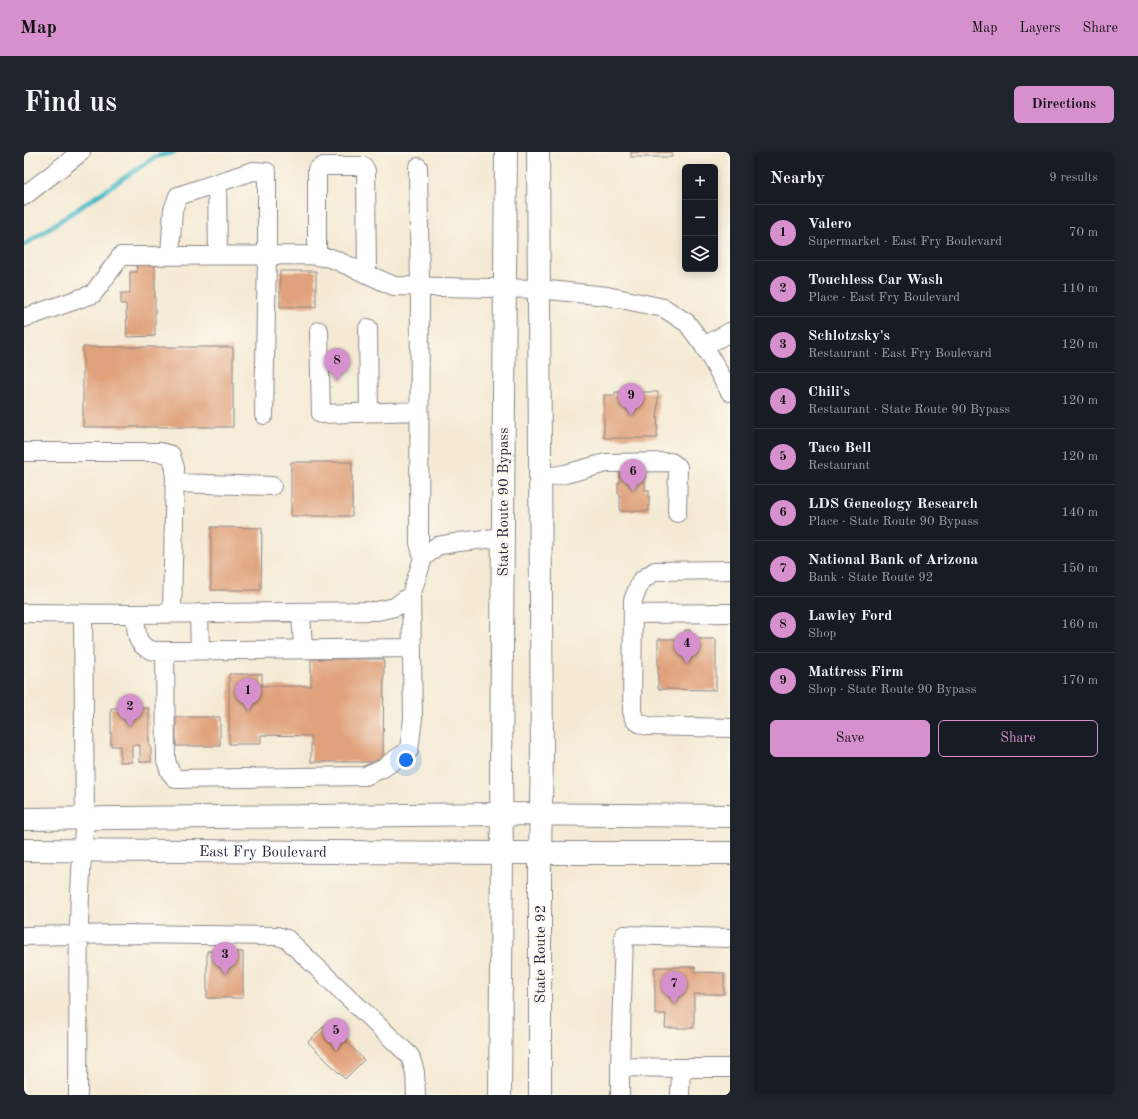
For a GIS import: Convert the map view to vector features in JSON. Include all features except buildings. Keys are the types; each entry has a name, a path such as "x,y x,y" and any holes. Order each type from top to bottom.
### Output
{"main road":[{"name":"State Route 90 Bypass","path":"502,853 504,288 506,152"},
{"path":"538,152 542,754 540,814"},
{"path":"24,819 501,814 730,816"},
{"name":"State Route 92","path":"540,814 540,1095"},
{"name":"East Fry Boulevard","path":"24,850 730,853"},
{"path":"500,1095 502,853"}],"lane":[{"path":"24,196 82,152"},
{"path":"317,256 317,170 323,166 363,166 366,171 367,274"},
{"path":"418,167 420,287 419,543 423,558"},
{"path":"170,256 173,210 178,196 253,171 267,172 264,415"},
{"path":"217,183 218,256"},
{"path":"24,318 93,294 120,256 310,255 330,258 394,286 539,289 607,296 664,308 687,323 704,346 730,392"},
{"path":"368,328 369,412"},
{"path":"319,331 321,414 419,411"},
{"path":"704,346 730,332"},
{"path":"24,452 160,452 171,455 175,468 172,614"},
{"path":"541,478 565,474 606,463 671,462 678,467 677,513"},
{"path":"174,483 272,486"},
{"path":"165,651 166,760 170,772 176,779 365,776 383,768 409,750 413,718 411,595 423,558 437,546 504,537"},
{"path":"730,570 655,571 641,581 633,600 632,711 634,719 648,726 730,728"},
{"path":"24,614 172,614 377,611 395,607 411,595"},
{"path":"301,612 303,649"},
{"path":"198,613 200,650"},
{"path":"633,614 730,613"},
{"path":"78,1095 82,850 85,819 83,614"},
{"path":"135,614 137,640 146,650 412,648"},
{"path":"24,936 168,934 277,936 287,939 410,1056 416,1072 416,1095"},
{"path":"620,1095 624,935 730,938"},
{"path":"620,1067 730,1068"},
{"path":"680,1095 681,1068"}],"waterway":[{"path":"24,245 155,157 174,152"}],"place":[{"name":"Lawley Ford","path":"337,381"},
{"name":"Mattress Firm","path":"631,416"},
{"name":"LDS Geneology Research","path":"633,492"},
{"name":"Chili's","path":"687,664"},
{"name":"Valero","path":"248,711"},
{"name":"Touchless Car Wash","path":"130,727"},
{"name":"Schlotzsky's","path":"225,975"},
{"name":"National Bank of Arizona","path":"674,1004"},
{"name":"Taco Bell","path":"336,1051"}]}
